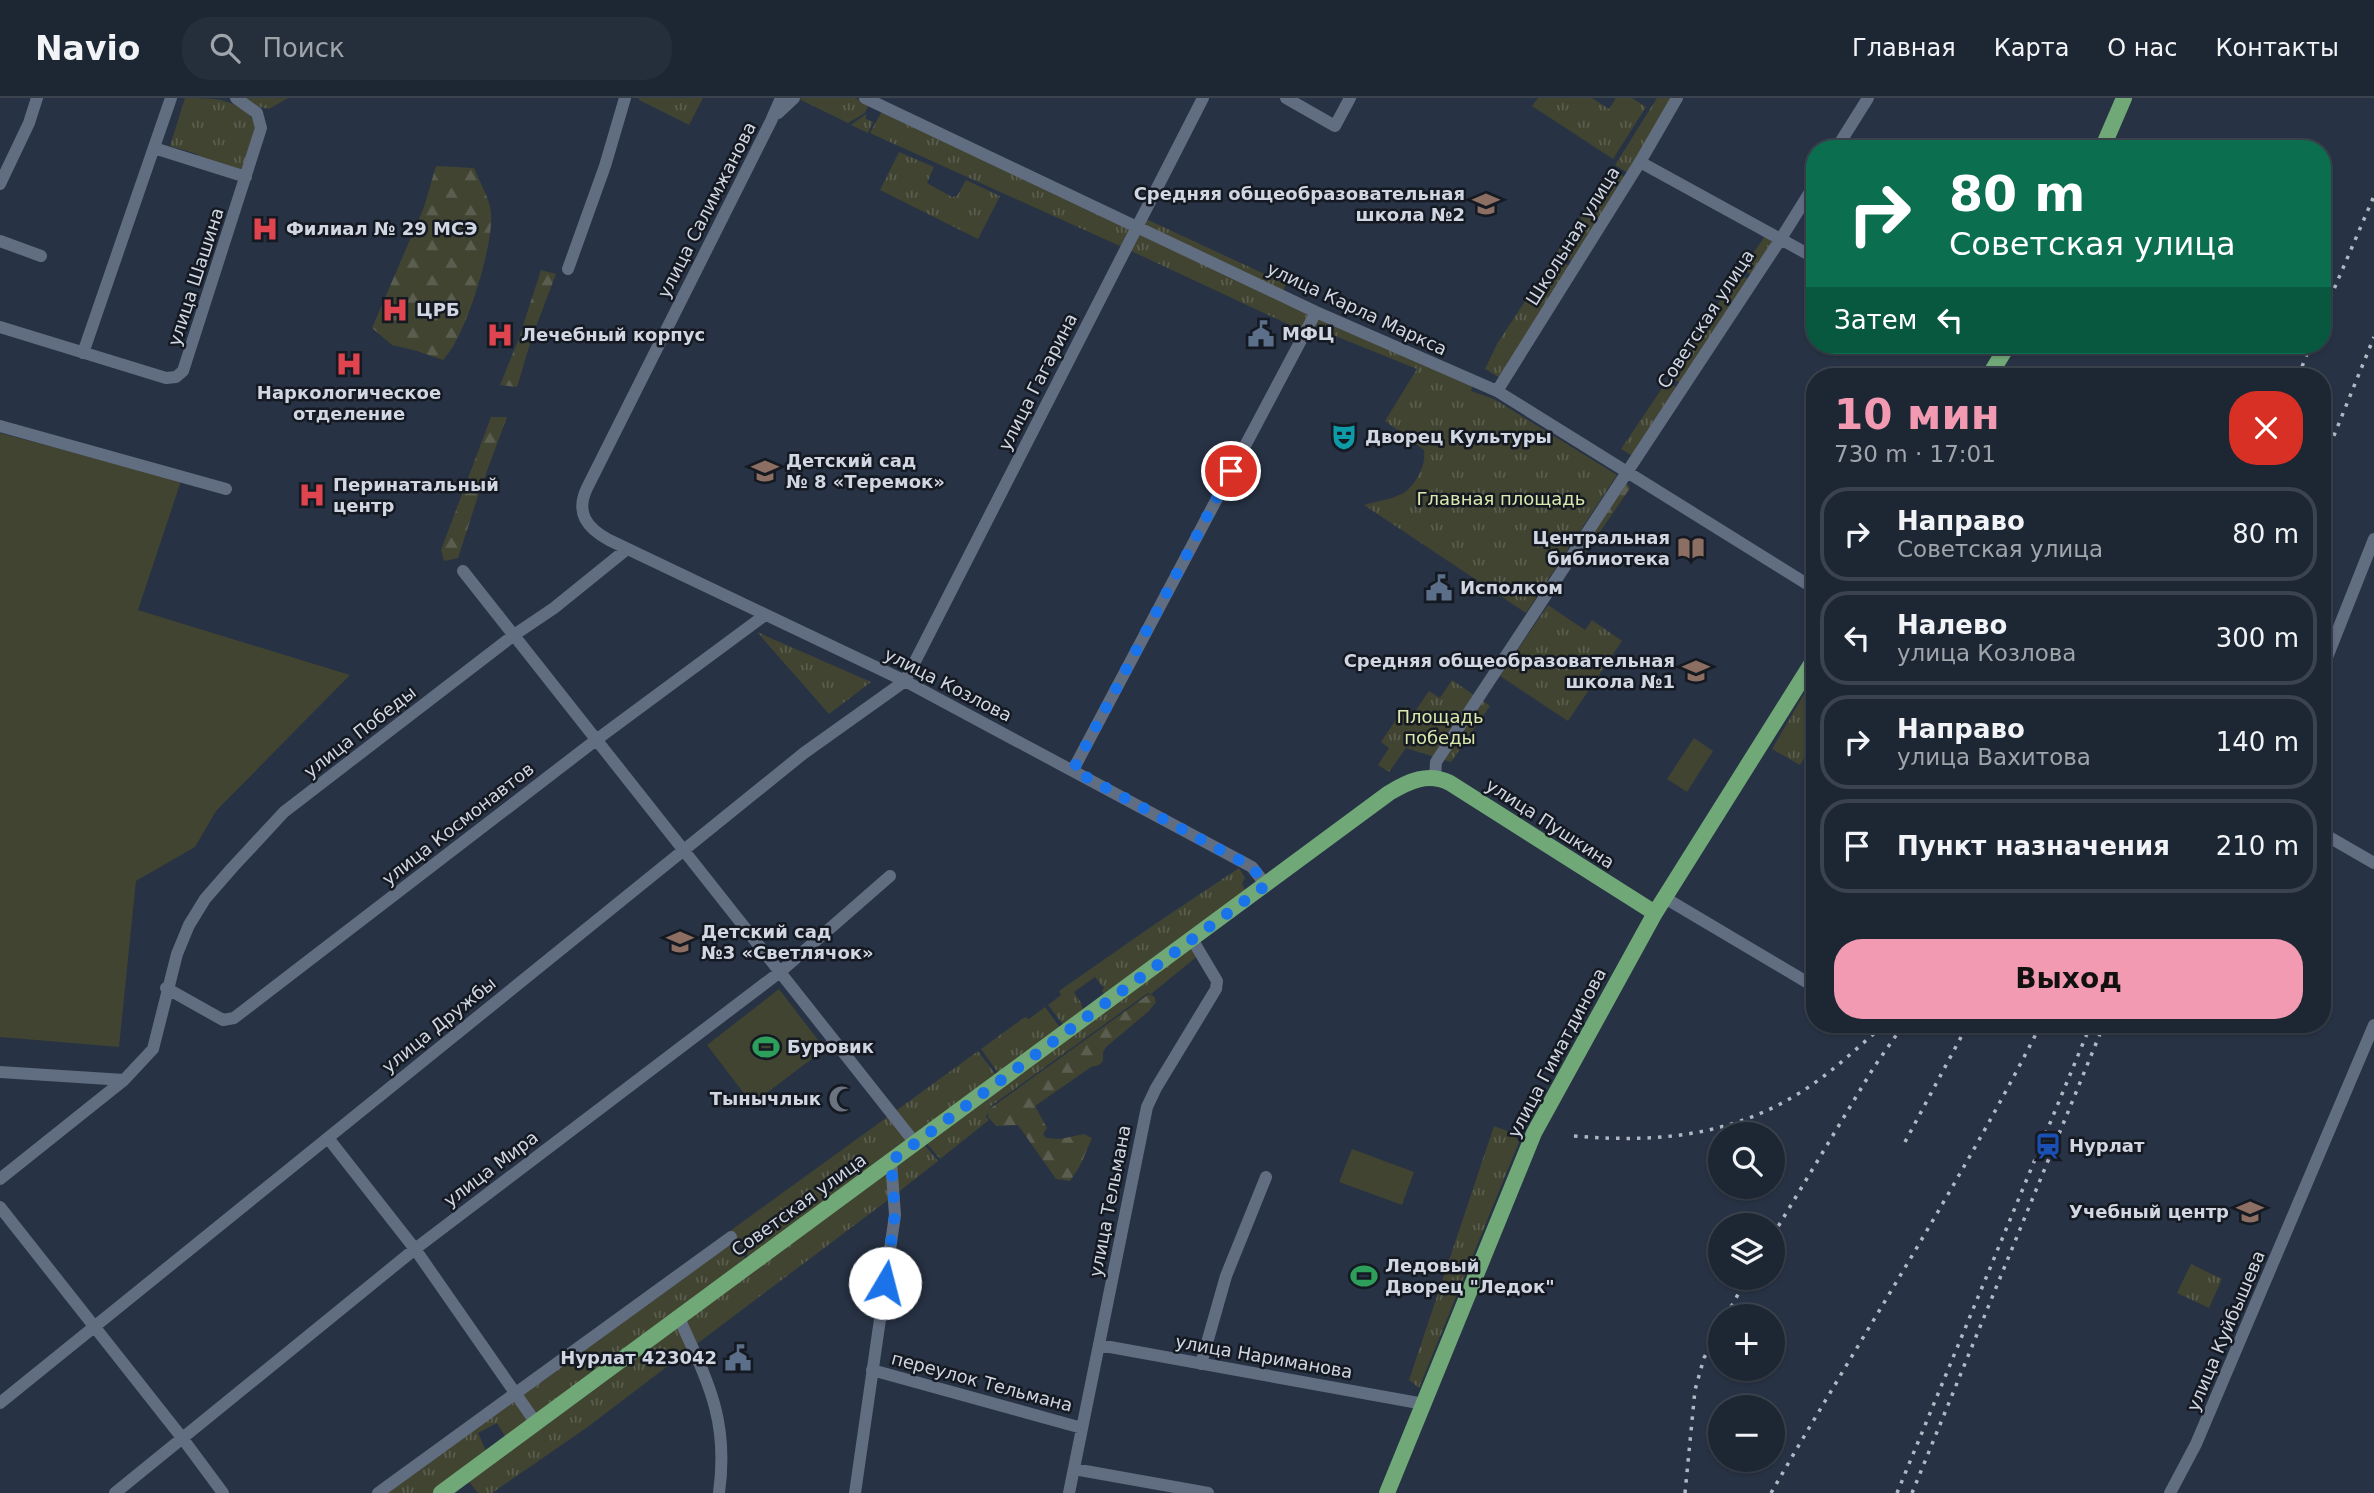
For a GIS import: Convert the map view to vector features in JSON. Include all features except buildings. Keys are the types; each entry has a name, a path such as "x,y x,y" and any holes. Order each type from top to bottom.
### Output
{"main road":[{"path":"2106,140 2124,98"},
{"name":"улица Гиматдинова","path":"1387,1493 1534,1133 1655,913 1806,672"},
{"name":"Советская улица","path":"441,1493 1389,793 1407,783 1428,778"},
{"name":"улица Пушкина","path":"1428,778 1458,787 1655,913"}],"street":[{"path":"0,184 29,123 37,98"},
{"path":"83,353 171,98"},
{"name":"улица Шашина","path":"0,327 166,378 176,377 183,371 246,177 261,122 257,113 236,98"},
{"path":"571,261 568,269 605,166 625,98"},
{"path":"771,121 774,98"},
{"name":"улица Салимжанова","path":"603,536 590,527 583,516 584,495 781,98"},
{"path":"771,121 794,98"},
{"name":"улица Карла Маркса","path":"865,98 1316,312 1497,391 1806,583"},
{"name":"улица Гагарина","path":"905,681 1203,98"},
{"path":"1286,98 1335,126 1350,98"},
{"name":"Школьная улица","path":"1497,391 1677,98"},
{"path":"1842,140 1868,98"},
{"path":"154,148 246,177"},
{"path":"1640,162 1806,253"},
{"name":"Советская улица","path":"1428,778 1544,596 1627,474 1806,198"},
{"path":"0,241 41,256"},
{"path":"1073,770 1316,312"},
{"path":"0,426 226,489"},
{"name":"улица Козлова","path":"603,536 905,681 1252,867 1266,885"},
{"path":"2331,647 2374,539"},
{"name":"улица Победы","path":"124,1080 153,1049 166,988 177,954 205,899 285,812 514,635 554,608 627,549"},
{"path":"463,571 915,1143"},
{"name":"улица Космонавтов","path":"166,988 223,1020 234,1018 596,740 765,615"},
{"name":"улица Дружбы","path":"0,1403 804,753 905,681"},
{"path":"2331,838 2374,863"},
{"name":"улица Мира","path":"115,1493 415,1249 780,972 890,876"},
{"path":"1665,898 1806,981"},
{"name":"улица Тельмана","path":"1069,1493 1147,1107 1156,1087 1216,989 1217,981 1192,939"},
{"name":"улица Куйбышева","path":"2170,1493 2196,1444 2374,1025"},
{"path":"0,1072 124,1080"},
{"path":"0,1180 124,1080"},
{"path":"328,1138 415,1249 536,1423"},
{"path":"855,1493 895,1214 891,1161"},
{"path":"1200,1364 1226,1276 1266,1177"},
{"path":"0,1208 223,1493"},
{"path":"378,1493 732,1237"},
{"path":"679,1318 713,1394 721,1432 722,1469 719,1493"},
{"name":"улица Нариманова","path":"1099,1345 1424,1404"},
{"name":"переулок Тельмана","path":"872,1370 1082,1427"},
{"path":"1074,1469 1208,1493"}],"green space":[{"path":"185,98 225,101 241,109 256,123 243,174 196,159 197,154 170,146"},
{"path":"243,98 288,98 269,109 255,106"},
{"path":"639,98 703,98 689,125"},
{"path":"855,98 869,104 865,113 848,123 799,99"},
{"path":"1538,98 1592,98 1609,109 1616,98 1632,98 1646,107 1613,159 1532,106"},
{"path":"1657,98 1672,98 1628,173 1615,165"},
{"path":"882,111 1132,228 1122,247 870,133"},
{"path":"866,114 866,119 873,122 868,133 851,125"},
{"path":"899,152 934,167 927,183 952,197 957,196 966,180 1000,196 978,239 880,190"},
{"path":"436,166 474,168 491,213 488,247 469,313 452,349 443,360 392,345 372,328 424,207"},
{"path":"1612,169 1626,178 1573,262 1557,253"},
{"path":"1146,219 1286,284 1282,293 1142,226"},
{"path":"1138,230 1312,311 1302,329 1296,328 1129,250"},
{"path":"1765,236 1776,242 1753,276 1742,269"},
{"path":"1554,257 1569,266 1500,378 1485,369 1497,344"},
{"path":"541,270 556,274 532,337 517,387 500,385 519,338"},
{"path":"1738,274 1751,280 1682,384 1669,376"},
{"name":"Главная площадь","path":"1317,314 1473,384 1471,391 1494,399 1617,475 1526,613 1364,505 1404,493 1415,481 1422,466 1424,450 1385,421 1417,369 1310,328"},
{"path":"1667,381 1679,389 1634,457 1621,449"},
{"path":"491,417 507,417 458,558 444,561 441,550"},
{"path":"0,433 181,481 138,610 350,675 216,811 195,847 136,881 119,1047 0,1037"},
{"path":"1626,482 1630,488 1580,561 1573,563"},
{"path":"1548,605 1585,630 1592,620 1622,641 1568,721 1500,676"},
{"path":"757,632 871,682 829,714"},
{"name":"Площадь победы","path":"1452,680 1490,706 1451,762 1406,748 1389,772 1378,765 1389,748 1381,742 1405,706 1414,713 1429,691 1440,698"},
{"path":"1806,690 1806,755 1800,765 1772,749"},
{"path":"1694,738 1713,751 1687,792 1667,779"},
{"path":"1239,868 1245,878 1242,883 1246,893 1104,994 1104,988 1095,977 1074,992 1084,1013 1065,1027 1048,1005 1061,995 1059,991"},
{"path":"1193,941 1200,954 1151,994 1148,993 991,1106 986,1117 989,1120 940,1159 924,1140"},
{"name":"Буровик","path":"779,989 825,1049 752,1104 707,1045"},
{"path":"1149,994 1154,996 1156,1002 1106,1047 1103,1061 1099,1065 1091,1067 1035,1106 1047,1128 1043,1134 1046,1138 1060,1139 1084,1134 1092,1138 1070,1181 1056,1179 1018,1125 996,1126 988,1117 988,1110"},
{"path":"1045,1007 1061,1029 1001,1077 981,1049 1025,1017 1029,1019"},
{"path":"978,1051 999,1079 915,1141 893,1113"},
{"path":"890,1115 912,1143 752,1261 730,1231"},
{"path":"1494,1126 1515,1134 1519,1142 1419,1388 1409,1380"},
{"path":"922,1142 938,1161 896,1194 892,1163"},
{"path":"1352,1149 1414,1172 1402,1205 1339,1182"},
{"path":"889,1165 892,1197 694,1346 681,1318"},
{"path":"731,1239 749,1263 536,1420 518,1394"},
{"path":"2191,1264 2222,1279 2209,1308 2177,1293"},
{"path":"678,1323 690,1349 589,1426 492,1493 478,1493 466,1478"},
{"path":"514,1396 532,1423 508,1441 497,1423 478,1433 488,1455 437,1493 381,1493"}],"railway":[{"path":"2331,296 2374,196"},
{"path":"2331,443 2374,337"},
{"path":"2301,368 2307,354"},
{"path":"2331,464 2334,457"},
{"path":"1574,1136 1673,1136 1736,1123 1795,1096 1832,1070 1875,1033"},
{"path":"1785,1215 1874,1067 1898,1033"},
{"path":"1905,1142 1963,1033"},
{"path":"1771,1493 1975,1148 2036,1033"},
{"path":"1897,1493 2087,1033"},
{"path":"1912,1493 2100,1033"},
{"path":"1733,1304 1740,1290"},
{"path":"1685,1493 1695,1390 1708,1350"}],"place":[{"name":"Средняя общеобразовательная школа №2","path":"1486,204"},
{"name":"Филиал № 29 МСЭ","path":"265,229"},
{"name":"ЦРБ","path":"395,310"},
{"name":"МФЦ","path":"1261,334"},
{"name":"Лечебный корпус","path":"500,335"},
{"name":"Наркологическое отделение","path":"349,364"},
{"name":"Дворец Культуры","path":"1344,437"},
{"name":"Детский сад № 8 «Теремок»","path":"765,471"},
{"name":"Перинатальный центр","path":"312,495"},
{"name":"Центральная библиотека","path":"1691,548"},
{"name":"Исполком","path":"1439,588"},
{"name":"Средняя общеобразовательная школа №1","path":"1696,671"},
{"name":"Детский сад №3 «Светлячок»","path":"680,942"},
{"name":"Буровик","path":"766,1047"},
{"name":"Тынычлык","path":"842,1099"},
{"name":"Нурлат","path":"2048,1146"},
{"name":"Учебный центр","path":"2250,1212"},
{"name":"Ледовый Дворец \"Ледок\"","path":"1364,1276"},
{"name":"Нурлат 423042","path":"738,1358"}],"route":[{"path":"885,1283 895,1214 891,1161 1266,885 1252,867 1073,770 1231,471"}]}
